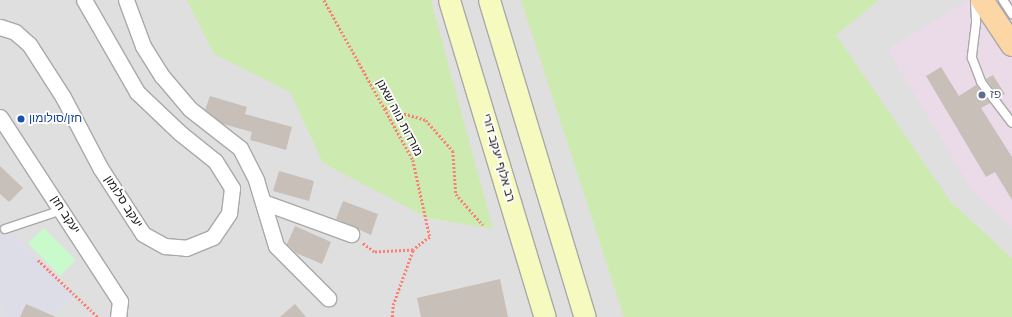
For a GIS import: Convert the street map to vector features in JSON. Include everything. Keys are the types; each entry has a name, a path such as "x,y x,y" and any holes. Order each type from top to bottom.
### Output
{"main road":[{"name":"רב אלוף יעקב דורי","path":"449,0 545,317"},
{"path":"489,0 585,317"},
{"path":"982,0 1012,45"}],"street":[{"name":"יעקב סלומון","path":"0,27 15,32 29,44 63,97 101,169 143,234 165,246 186,248 213,237 229,213 232,188 215,161 180,132 137,92 84,0"},
{"path":"126,0 143,46 162,76 190,109 240,148 256,180 276,246 328,298"},
{"name":"יעקב חזן","path":"0,117 120,301 118,317"},
{"path":"263,202 351,234"}],"lane":[{"path":"975,0 976,23 972,58 981,82 1012,123"},
{"path":"1003,0 1012,14"},
{"path":"6,229 62,210"}],"path":[{"name":"מורדות נווה שאנן","path":"324,0 413,160 430,237 413,250"},
{"path":"385,108 426,120 453,151 456,194 483,225"},
{"path":"351,234 374,252 413,250 393,306 392,317"},
{"path":"38,260 98,317"}],"shaded area":[{"path":"0,0 1012,0 1012,183 896,66 1012,192 1012,317 0,317"},
{"path":"969,0 1012,0 1012,227 973,192 888,49"},
{"path":"0,223 76,295 54,316 26,304 20,317 0,317 4,305 0,303"}],"green space":[{"path":"187,0 431,0 493,229 428,218 323,163 290,92 214,54"},
{"path":"521,0 879,0 836,35 951,202 1012,258 1012,317 624,317"},
{"path":"44,228 76,260 60,276 28,243"}],"building":[{"path":"941,67 959,96 976,85 990,103 981,108 1012,157 1012,200 995,172 986,177 926,76"},
{"path":"993,75 1005,94 999,97 986,79"},
{"path":"210,96 247,107 245,114 292,127 286,150 250,140 252,132 223,124 205,110"},
{"path":"0,166 23,188 9,202 0,194"},
{"path":"279,171 314,181 309,201 273,191"},
{"path":"343,201 378,214 371,235 336,219"},
{"path":"295,226 331,242 322,264 296,253 287,244"},
{"path":"500,279 508,317 421,317 417,298"},
{"path":"26,304 56,317 20,317"},
{"path":"295,304 306,317 280,317"}],"place":[{"name":"פז","path":"982,95"},
{"name":"חזן/סולומון","path":"21,119"}]}
